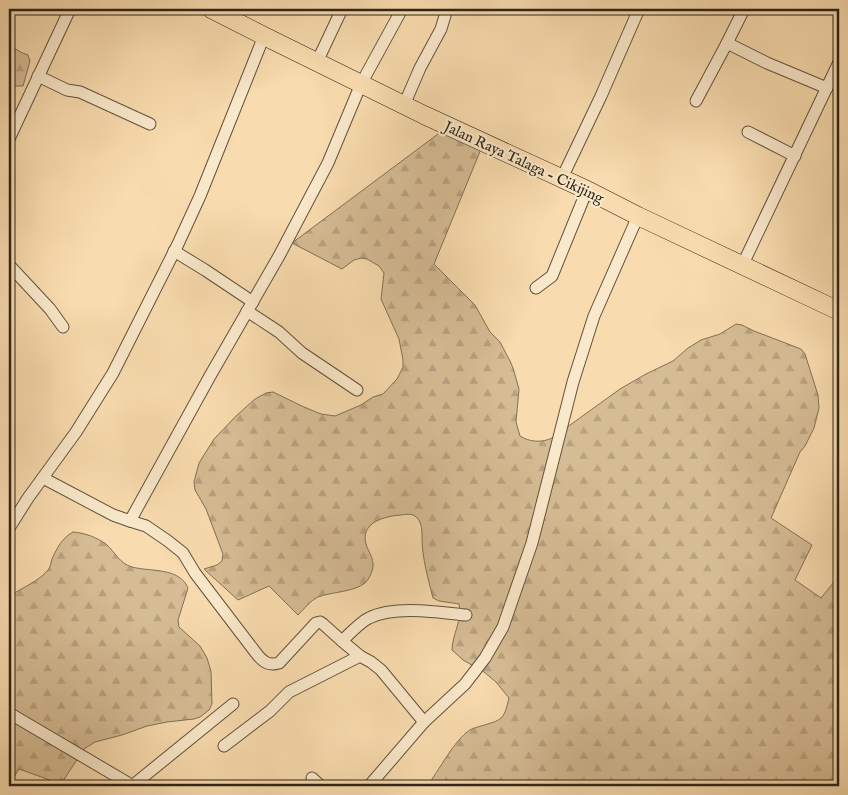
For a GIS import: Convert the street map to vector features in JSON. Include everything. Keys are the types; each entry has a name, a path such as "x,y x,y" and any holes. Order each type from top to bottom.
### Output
{"main road":[{"name":"Jalan Raya Talaga - Cikijing","path":"219,11 264,36 404,105 588,190 638,216 839,311"}],"street":[{"path":"9,139 70,9"},
{"path":"317,62 342,9"},
{"path":"130,521 279,256 328,163 361,84 402,9"},
{"path":"404,105 448,9"},
{"path":"562,178 639,9"},
{"path":"696,101 744,9"},
{"path":"9,528 42,478 76,432 113,373 200,196 264,36"},
{"path":"727,43 767,63 827,88"},
{"path":"742,266 827,88 837,74 839,62"},
{"path":"38,76 67,90 80,92 150,124"},
{"path":"748,132 795,156"},
{"path":"536,288 552,276 588,190"},
{"path":"369,786 424,722 465,684 486,658 503,627 534,536 573,382 594,316 638,216"},
{"path":"174,251 205,270 302,353 357,390"},
{"path":"9,266 50,308 63,327"},
{"path":"42,478 113,515 146,526 168,541 182,553 256,654 266,664 273,665 279,663 316,623 320,622 360,656 381,670 424,722"},
{"path":"342,641 366,619 380,613 400,610 466,615"},
{"path":"224,746 270,711 289,692 360,656"},
{"path":"9,713 132,786 233,704"}],"green space":[{"path":"9,41 15,48 28,55 30,61 23,86 9,86"},
{"path":"446,128 481,149 434,264 475,305 490,332 500,342 510,361 519,389 516,422 520,436 527,440 536,441 552,438 620,389 673,361 701,340 720,334 736,324 801,349 805,354 818,395 819,408 814,428 800,452 771,518 812,545 795,580 821,598 839,576 839,786 427,786 458,741 471,729 501,718 509,698 496,682 484,672 463,660 452,650 460,615 459,604 439,601 433,598 424,560 422,528 416,517 406,514 388,517 370,526 365,537 373,566 372,573 365,583 349,590 318,597 298,615 269,586 238,600 204,569 217,565 222,561 223,554 206,509 195,490 194,482 199,463 214,439 236,416 255,399 266,393 273,392 321,414 335,416 383,394 397,379 403,367 399,339 381,299 384,273 379,266 367,259 361,258 354,260 342,269 292,243"},
{"path":"73,532 82,533 106,544 121,561 132,567 171,573 184,581 188,588 178,620 179,627 200,646 207,658 211,671 212,704 209,710 194,719 147,726 95,742 84,749 61,784 19,769 9,785 9,596 36,581 45,573 60,544"}]}
